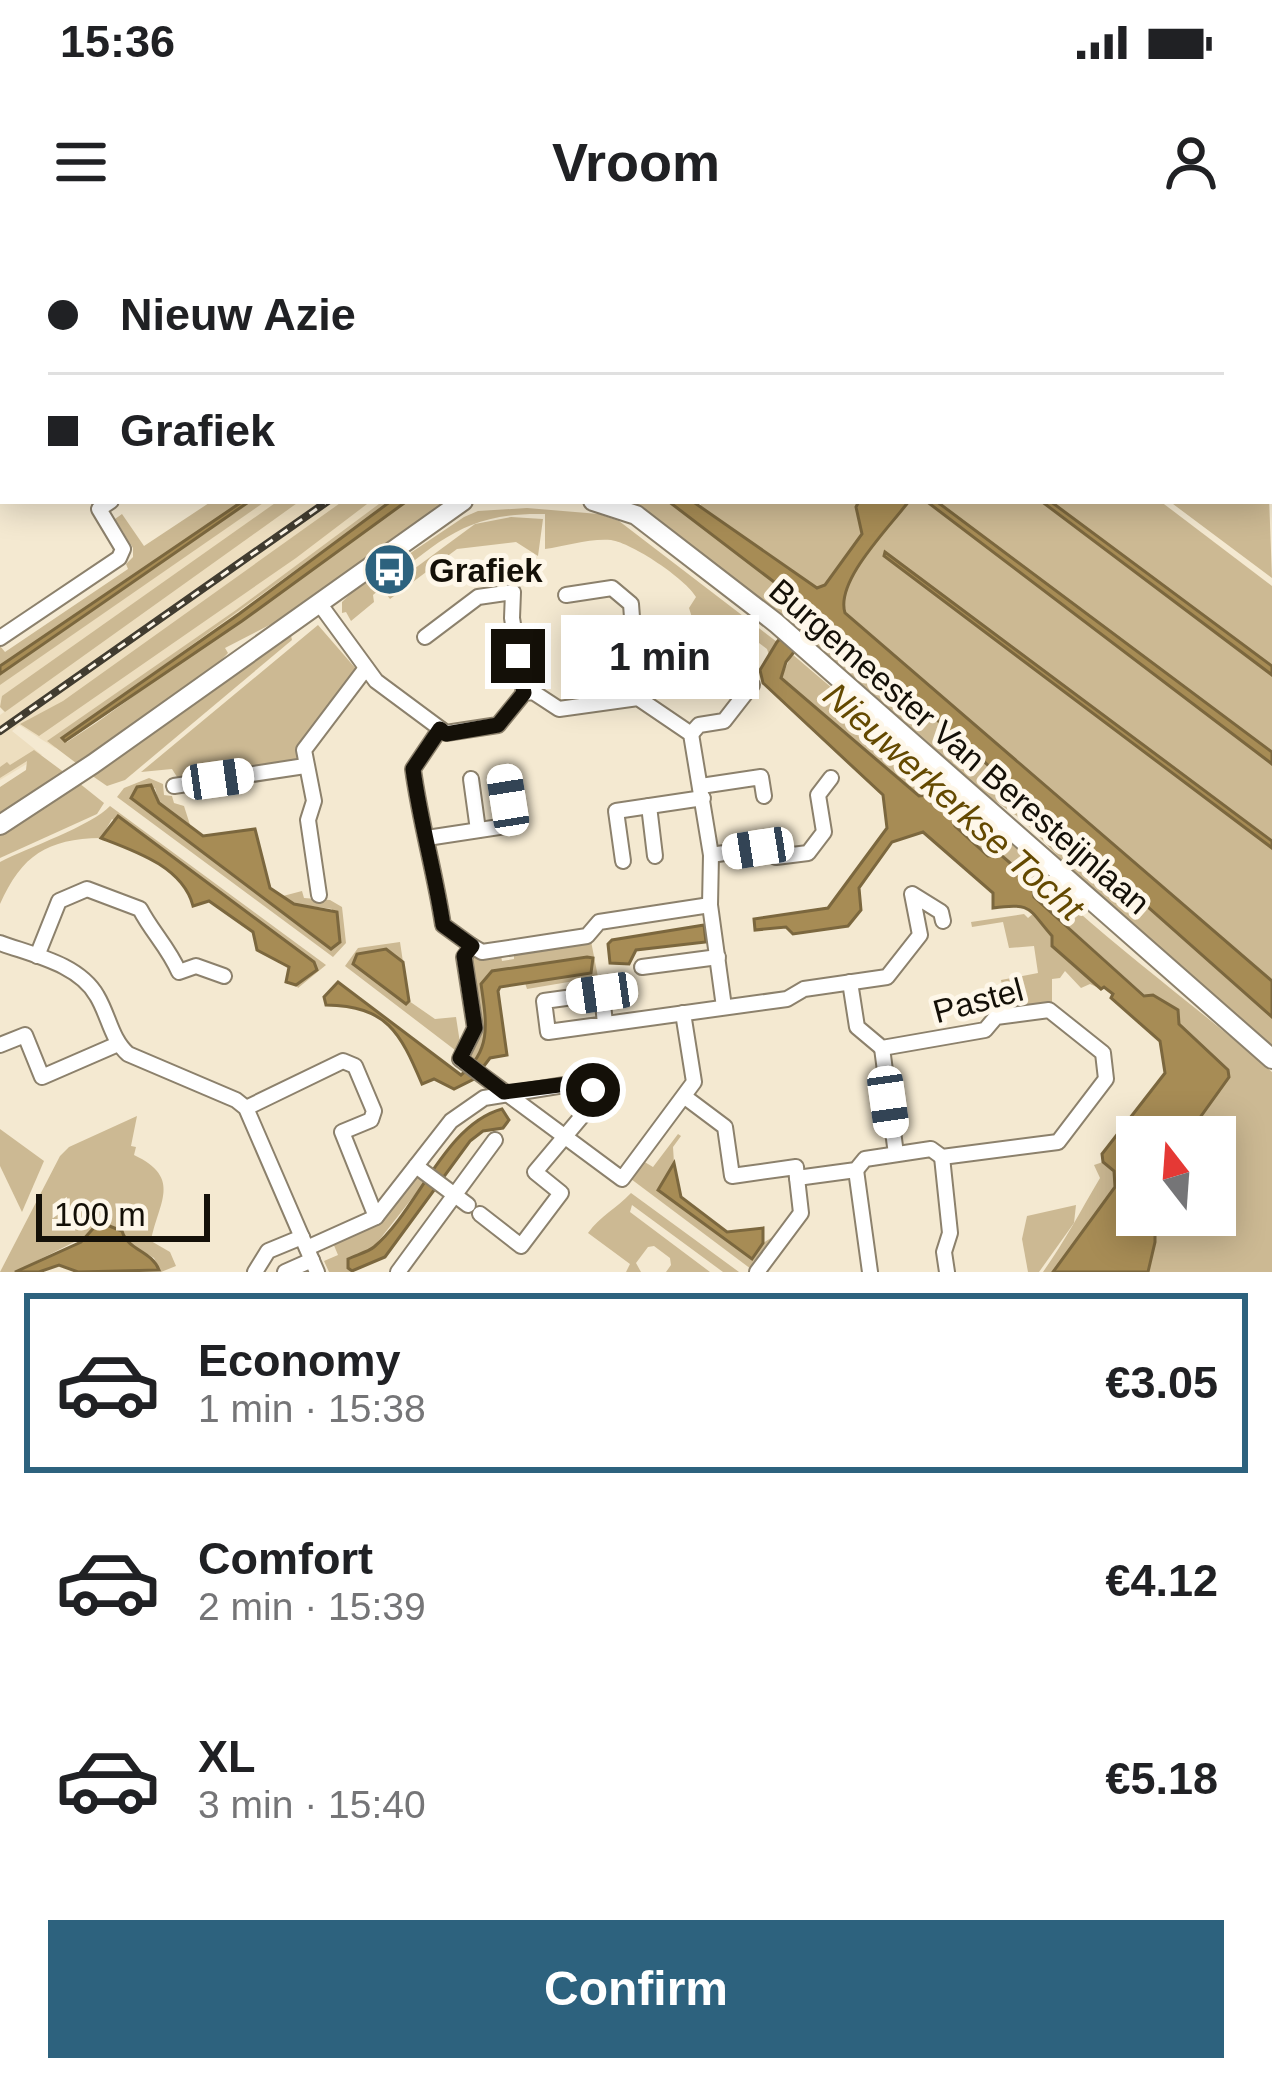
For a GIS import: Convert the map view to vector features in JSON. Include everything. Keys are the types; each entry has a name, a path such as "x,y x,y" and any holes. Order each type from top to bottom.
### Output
{"main road":[{"path":"0,825 459,504"},
{"name":"Burgemeester Van Beresteijnlaan","path":"602,504 636,515 776,623 1272,1059"}],"street":[{"path":"0,638 119,558 121,542 101,504"},
{"path":"566,595 613,589 631,604 638,698"},
{"path":"425,637 478,597 513,592 512,618 524,693"},
{"path":"319,603 376,681 446,734 498,725 524,693 532,692 559,709 638,698 691,734 711,855 710,905 724,1007"},
{"path":"319,895 308,820 314,801 304,750 366,668"},
{"path":"691,734 699,725 724,721 752,685"},
{"path":"440,729 413,769 421,826 443,925 472,946 482,952 587,936 599,922 710,905"},
{"path":"174,786 305,766"},
{"path":"427,838 512,825 504,775"},
{"path":"623,861 616,811 761,777 764,796"},
{"path":"711,855 758,848 776,857 808,853 824,832 818,795 831,778"},
{"path":"471,779 478,830"},
{"path":"649,806 656,856"},
{"path":"37,956 59,901 87,889 140,908 152,932 167,943 179,972 196,966 224,976"},
{"path":"605,1024 602,993 544,1000 548,1032 787,999 804,989 887,977 920,935 912,894 941,912 943,921"},
{"path":"472,946 464,956 475,1028 464,1062 622,1179 694,1082 683,1013"},
{"path":"2,948 74,972 91,987 118,1045 128,1054 246,1108 310,1254"},
{"path":"643,967 718,957"},
{"path":"850,982 856,1027 882,1048 896,1154"},
{"name":"Pastel","path":"685,1097 725,1127 732,1176 796,1167 797,1178 856,1170 865,1159 931,1149 943,1157 1058,1142 1106,1078 1103,1053 1049,1010 996,1017 985,1030 882,1048"},
{"path":"0,1045 25,1035 42,1077 118,1045"},
{"path":"246,1108 343,1060 355,1066 374,1111 370,1120 342,1132 376,1217"},
{"path":"285,1272 376,1217 421,1169 451,1121 484,1099 583,1082 593,1090 593,1102 535,1172 561,1192 521,1246 421,1169"},
{"path":"398,1272 461,1200 495,1140"},
{"path":"943,1157 950,1233 944,1252 947,1272"},
{"path":"856,1170 870,1272"},
{"path":"758,1272 801,1213 797,1178"},
{"path":"255,1272 268,1251 310,1254"}],"shaded area":[{"path":"207,504 239,504 0,666 0,646 5,652 128,569 133,548 115,519 122,514 144,546"},
{"path":"239,504 246,504 0,674 0,666"},
{"path":"246,504 393,504 55,748 19,725 12,731 42,755 0,780 0,715 4,712 0,674"},
{"path":"246,504 262,504 0,685 0,674"},
{"path":"274,504 296,504 5,712 0,707 2,696"},
{"path":"339,504 367,504 39,736 20,724 63,701"},
{"path":"379,504 387,504 63,738 67,742 96,723 403,504 443,504 291,614 225,648 228,653 210,672 95,752 76,763 47,741"},
{"path":"387,504 403,504 242,621 65,741 62,738"},
{"path":"623,504 672,504 799,601 805,611 794,627"},
{"path":"672,504 696,504 817,588 825,585 862,534 858,504 907,504 856,571 844,600 845,613 1272,981 1272,1017 831,626 817,623 786,662 781,678 919,796 927,795 954,817 955,826 988,856 1001,855 1032,882 1034,897 1144,996 1153,995 1178,1010 1179,1024 1228,1070 1229,1077 1201,1116 1132,1116 1165,1073 1160,1041 1111,998 1113,994 1052,946 1052,936 1033,914 1023,907 993,908 993,893 923,832 892,842 859,888 861,910 848,926 793,934 786,927 755,930 754,919 828,908 887,828 883,795 763,683 760,670 805,611 799,601"},
{"path":"858,504 862,534 825,585 817,588 699,507"},
{"path":"907,504 930,504 1272,764 1272,841 883,553 1272,848 1272,981 845,613 848,586"},
{"path":"930,504 940,504 1272,752 1272,764"},
{"path":"940,504 1045,504 1272,675 1272,752"},
{"path":"1045,504 1054,504 1272,666 1272,675"},
{"path":"1054,504 1164,504 1272,586 1272,666"},
{"path":"1173,504 1269,504 1272,578"},
{"path":"527,508 599,514 619,521 777,642 769,655 734,624 712,652 700,643 689,608 696,597 681,581 644,555 611,540 545,549 545,514 492,519 451,535 373,595 374,602 351,621 342,613 342,602 351,593 464,517 478,511"},
{"path":"511,517 543,519 538,556 516,542 457,549 390,599 384,591 475,524"},
{"path":"885,552 1272,841 1272,848 884,556"},
{"path":"817,623 831,626 1272,1017 1272,1051 1077,876 1024,821 969,783 805,637"},
{"path":"318,625 357,670 299,750 297,761 179,780 172,769 141,772"},
{"path":"290,631 292,640 125,780 107,786 91,775"},
{"path":"792,654 1063,885 1060,895 1051,889 1040,901 1034,897 1032,882 988,856 955,826 954,817 927,795 919,796 781,678"},
{"path":"34,750 65,773 0,817 0,787 26,770 27,761 0,778 0,767"},
{"path":"149,778 163,784 164,795 184,806 191,828 159,803 155,788 131,798 331,949 332,909 294,904 283,896 302,891 304,898 330,900 342,907 346,943 333,957 117,797 124,788"},
{"path":"79,783 104,803 97,814 0,858 0,834"},
{"path":"151,785 159,803 203,836 255,829 270,888 294,904 337,912 340,942 331,949 131,798 137,787"},
{"path":"110,806 326,965 298,988 317,970 112,819 101,838 66,842 38,853 17,873 0,904 0,862 75,828"},
{"path":"118,816 314,962 317,970 296,985 286,982 289,967 257,950 253,932 209,901 193,906 188,892 168,871 101,838"},
{"path":"1052,894 1060,900 1069,898 1098,929 1272,1072 1272,1272 1058,1272 1116,1230 1116,1236 1236,1236 1236,1116 1178,1116 1220,1062 1042,903"},
{"path":"1035,912 1053,936 1052,946 1101,989 1090,984 1081,988 1065,971 1052,979 1052,1004 1017,1011 1015,1003 979,1008 977,998 1003,992 1001,980 1038,973 1034,946 1009,948 1003,922 972,927 971,922 1024,914 1028,918"},
{"path":"704,925 706,942 636,950 629,964 610,963 608,944 612,940"},
{"path":"591,941 598,977 527,989 525,983 591,973 587,957 492,971 481,984 488,1035 475,1061 471,1058 473,957 501,956 502,961 514,959 514,951"},
{"path":"400,942 403,962 385,949 406,1004 409,1001 435,1019 456,1017 460,1043 455,1050 345,966 358,948"},
{"path":"386,949 403,962 406,1004 353,964 357,954"},
{"path":"593,958 591,973 500,987 507,1055 490,1058 474,1079 454,1089 434,1079 422,1084 389,1025 364,1010 326,1005 324,997 338,982 461,1075 483,1045 481,984 492,971"},
{"path":"502,1109 509,1120 503,1128 483,1131 470,1141 385,1257 352,1271 348,1268 348,1259 371,1249 390,1231 464,1132"},
{"path":"137,1116 131,1146 136,1147 134,1155 149,1164 163,1182 151,1241 170,1252 176,1266 161,1272 154,1258 126,1242 121,1231 90,1234 15,1272 0,1272 60,1156 69,1147"},
{"path":"0,1129 44,1161 22,1212 0,1166"},
{"path":"678,1134 674,1163 658,1190 751,1259 779,1233 751,1269 631,1179 643,1161 653,1167"},
{"path":"1116,1136 1116,1236 1155,1236 1148,1272 1053,1272 1115,1187 1114,1171 1103,1162 1102,1154"},
{"path":"1103,1162 1114,1170 1115,1187 1053,1272 1043,1272 1100,1178 1094,1165"},
{"path":"674,1163 681,1197 727,1232 763,1228 763,1243 752,1259 658,1190"},
{"path":"417,1176 424,1183 373,1248 348,1259 350,1272 329,1272 324,1261 338,1255 333,1243 382,1220"},
{"path":"631,1193 739,1272 723,1272 632,1205 630,1212 710,1272 666,1272 670,1258 654,1246 636,1263 641,1272 626,1272 630,1264 588,1233"},
{"path":"1076,1205 1074,1223 1039,1272 1028,1272 1022,1239 1027,1216"},
{"path":"99,1222 122,1231 159,1270 78,1272 59,1265 39,1272 15,1272 81,1242"}],"railway":[{"path":"0,731 324,504"}],"place":[{"name":"Grafiek","path":"390,570"}],"route":[{"path":"518,656 524,693 498,725 446,734 440,729 413,769 443,925 472,946 464,956 475,1028 460,1058 504,1092 583,1082 593,1090"}],"water label":[{"name":"Nieuwerkerkse Tocht","path":"954,801"}]}
